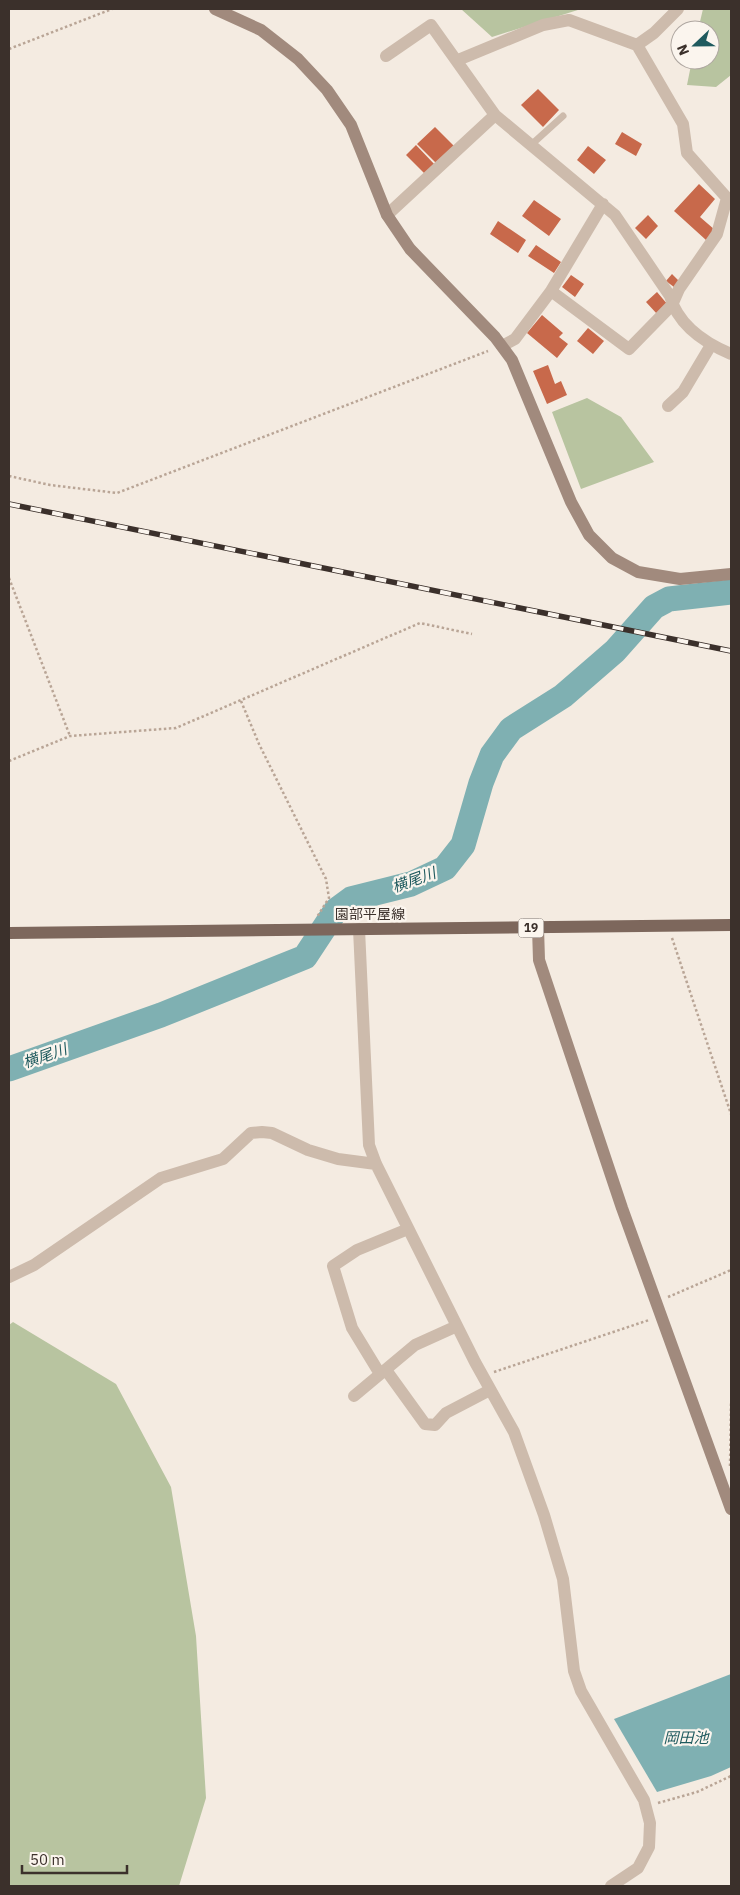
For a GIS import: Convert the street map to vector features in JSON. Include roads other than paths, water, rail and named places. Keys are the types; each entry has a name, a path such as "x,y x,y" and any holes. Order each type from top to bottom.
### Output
{"main road":[{"name":"園部平屋線","path":"9,933 731,925"}],"street":[{"path":"215,9 261,30 298,59 327,90 351,125 387,215 410,249 502,346 512,360 571,502 588,535 612,558 638,572 680,579 731,574"},
{"path":"637,45 654,33 678,9"},
{"path":"458,60 543,25 568,20 637,45 683,124 687,153 727,198 728,205 717,234 679,289 672,304 629,349 551,290"},
{"path":"386,56 430,25 458,60 495,115 615,215 670,296 672,304 697,336 731,354"},
{"path":"387,215 495,115"},
{"path":"502,346 515,339 551,290 604,204"},
{"path":"668,406 683,392 712,345"},
{"path":"538,928 539,960 660,1316 731,1509"},
{"path":"359,929 369,1145 376,1164 482,1376 514,1432 544,1515 562,1579 574,1671 581,1691 646,1806 650,1823 649,1847 638,1868 611,1886"},
{"path":"9,1277 34,1265 161,1178 222,1159 251,1133 272,1133 308,1150 338,1159 376,1164"},
{"path":"408,1229 357,1250 332,1266 352,1328 383,1372 425,1424 435,1425 446,1413 490,1390"},
{"path":"354,1396 415,1345 457,1326"}],"lane":[{"path":"531,145 563,116"}],"water":[{"name":"岡田池","path":"731,1674 731,1767 711,1776 657,1792 614,1719"}],"waterway":[{"name":"横尾川","path":"9,1069 161,1015 305,957 336,910 351,899 411,884 445,868 463,845 481,783 492,755 511,729 563,696 615,651 654,607 669,599 731,592"}],"railway":[{"path":"9,504 731,651"}]}
